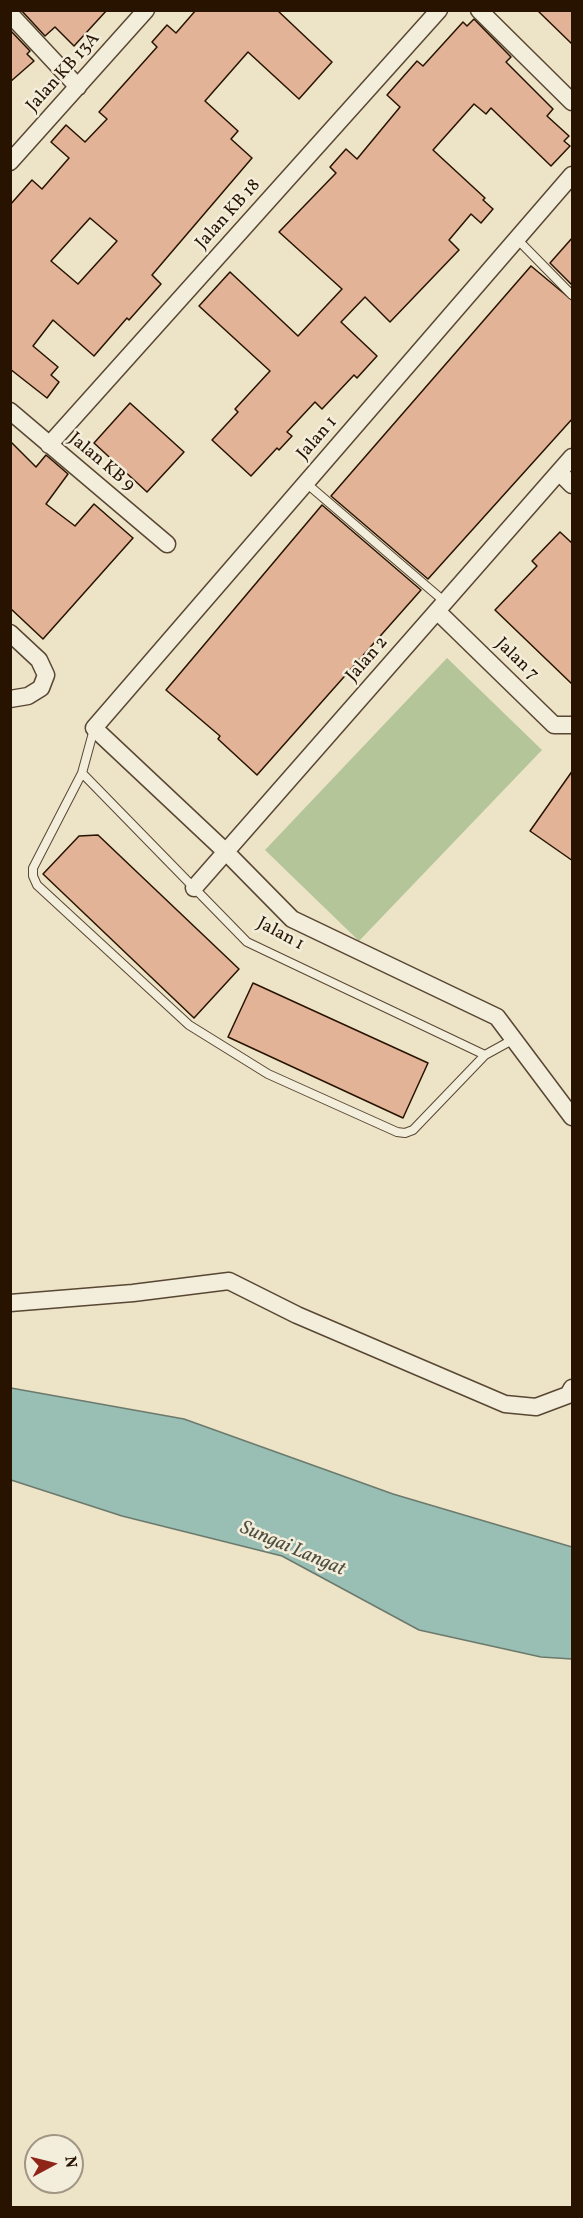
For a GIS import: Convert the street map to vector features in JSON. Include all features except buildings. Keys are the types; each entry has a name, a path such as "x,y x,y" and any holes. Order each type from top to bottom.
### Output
{"street":[{"name":"Jalan KB 13A","path":"10,162 146,10"},
{"name":"Jalan KB 18","path":"49,445 439,10"},
{"path":"479,10 573,102"},
{"path":"10,14 78,87"},
{"name":"Jalan 1","path":"573,175 94,728 226,852 292,919 497,1017 573,1117"},
{"name":"Jalan KB 9","path":"10,411 167,544"},
{"name":"Jalan 2","path":"194,888 573,457"},
{"path":"559,472 573,485"},
{"name":"Jalan 7","path":"441,607 554,725 573,725"},
{"path":"10,633 39,660 46,675 41,688 28,696 10,699"},
{"path":"10,1303 134,1293 229,1281 297,1315 505,1404 536,1407 568,1395 573,1388"}],"lane":[{"path":"517,240 573,295"},
{"path":"306,483 441,607"},
{"name":"Jalan 1","path":"94,728 82,773 247,942 485,1056"},
{"path":"82,773 33,868 33,876 37,885 189,1025 268,1074 397,1132 405,1133 413,1130 485,1056 514,1039"}],"green space":[{"path":"447,658 542,750 359,941 265,850"}],"water":[{"name":"Sungai Langat","path":"11,1388 184,1419 393,1494 572,1547 572,1659 541,1657 419,1630 282,1556 122,1516 11,1480"}]}
